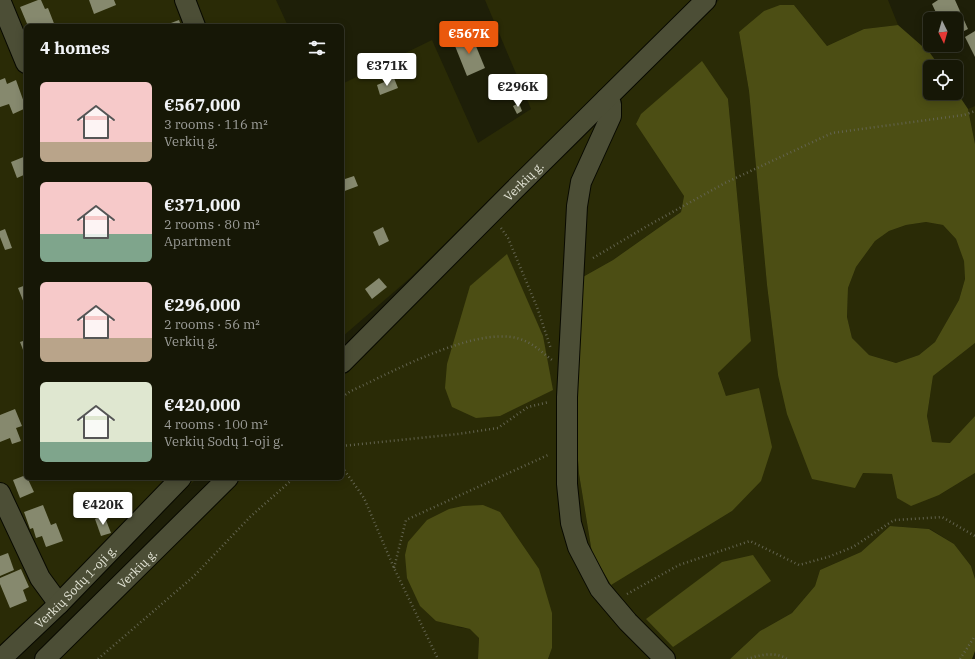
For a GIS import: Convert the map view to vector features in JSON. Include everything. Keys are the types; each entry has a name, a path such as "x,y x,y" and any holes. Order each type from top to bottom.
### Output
{"street":[{"path":"0,0 24,58"},
{"path":"185,0 194,24"},
{"name":"Verkių g.","path":"344,361 706,0"},
{"path":"606,99 611,104 611,116 581,182 578,200 567,397 566,447 571,523 578,547 600,589 628,622 665,659"},
{"name":"Verkių Sodų 1-oji g.","path":"1,659 59,604 180,480"},
{"name":"Verkių g.","path":"45,659 226,480"},
{"path":"0,493 40,578 59,604"}],"path":[{"path":"573,278 585,263 643,228 725,183 832,133 964,115 975,111"},
{"path":"344,396 351,391 456,344 483,338 507,336 527,341 555,362 537,307 522,270 508,238 491,214"},
{"path":"344,446 458,434 498,428 528,407 567,397"},
{"path":"394,568 406,520 566,447"},
{"path":"344,470 364,498 394,568 438,659"},
{"path":"98,659 193,577 250,517 292,480"},
{"path":"611,602 679,565 750,541 799,565 828,557 853,547 894,520 942,517 975,536"},
{"path":"960,659 975,636"},
{"path":"747,659 760,655 780,654 787,659"}],"shaded area":[{"path":"0,0 276,0 287,24 24,24 24,480 195,480 12,659 0,659"},
{"path":"485,0 693,0 410,278 344,335 344,83 432,40 478,143 531,109"},
{"path":"719,0 888,0 898,25 864,29 827,46 794,5 739,32 749,91 767,285 778,375 863,473 892,474 897,498 939,495 975,473 975,579 971,566 954,544 930,529 890,526 861,552 820,570 815,586 792,613 760,631 730,659 548,659 552,648 552,613 457,627 471,629 479,638 478,659 60,659 238,480 344,480 344,374","holes":["728,99 751,340 718,373 726,396 732,511 611,584 592,553 579,474 575,419 581,278 613,260 681,212 684,196 636,124"]},
{"path":"780,5 794,5 827,46 864,29 898,25 923,47 923,52 929,52 935,60 923,60 923,100 962,100 968,109 975,144 975,343 933,376 927,416 932,442 950,443 975,416 975,473 939,495 911,506 897,498 892,474 863,473 855,488 812,479 787,414 778,375 767,285 749,91 739,32 764,11","holes":["926,222 943,225 956,239 964,261 965,279 959,300 935,342 919,355 896,363 869,355 852,338 847,317 848,288 856,267 875,241 889,231 906,225"]},
{"path":"702,61 728,99 751,341 718,373 726,396 759,388 772,447 761,481 732,511 611,585 592,553 579,474 575,419 581,278 613,260 681,212 684,196 636,124 641,114"},
{"path":"975,106 975,144 968,109"},
{"path":"926,222 943,225 956,239 964,260 965,279 959,300 935,342 919,355 896,363 869,355 852,338 847,317 848,288 856,267 875,241 889,231 906,225"},
{"path":"507,254 543,336 553,390 500,416 476,418 452,407 445,388 447,364 470,286"},
{"path":"975,343 975,416 951,443 932,442 927,416 933,376"},
{"path":"483,505 500,512 539,569 552,613 552,648 548,659 478,659 479,638 470,629 436,621 420,606 407,578 405,555 408,542 427,520 449,509 463,506"},
{"path":"890,526 929,529 954,544 971,566 975,579 975,651 972,659 730,659 760,631 792,613 815,586 820,570 861,552"},
{"path":"753,555 771,581 673,647 646,619 722,562"}],"building":[{"path":"41,0 45,9 48,8 54,24 27,24 20,7"},
{"path":"89,0 114,0 116,5 94,14"},
{"path":"938,0 955,0 960,12 936,12 932,4"},
{"path":"963,18 968,29 963,32"},
{"path":"179,20 180,24 168,24"},
{"path":"975,31 975,57 965,37"},
{"path":"471,34 485,68 467,76 453,41"},
{"path":"5,78 7,84 16,80 24,102 24,109 13,114 9,104 0,107 0,80"},
{"path":"394,78 398,88 380,95 377,85"},
{"path":"519,103 522,111 517,114 513,106"},
{"path":"24,157 24,175 17,178 11,162"},
{"path":"354,176 358,186 344,191 344,179"},
{"path":"383,227 389,241 379,246 373,232"},
{"path":"5,229 12,248 5,250 0,237 0,231"},
{"path":"379,278 387,287 372,299 365,289"},
{"path":"24,286 24,303 18,288"},
{"path":"24,341 24,352 20,342"},
{"path":"15,409 22,426 16,428 21,441 12,444 10,438 0,442 0,415"},
{"path":"24,476 24,480 28,480 34,492 20,498 13,480"},
{"path":"43,505 51,525 56,523 63,541 46,547 42,536 36,538 33,528 30,529 24,512"},
{"path":"104,515 111,533 101,536 95,519"},
{"path":"8,553 14,570 0,576 0,556"},
{"path":"21,569 29,587 23,590 27,601 10,608 0,584 0,578"}]}
